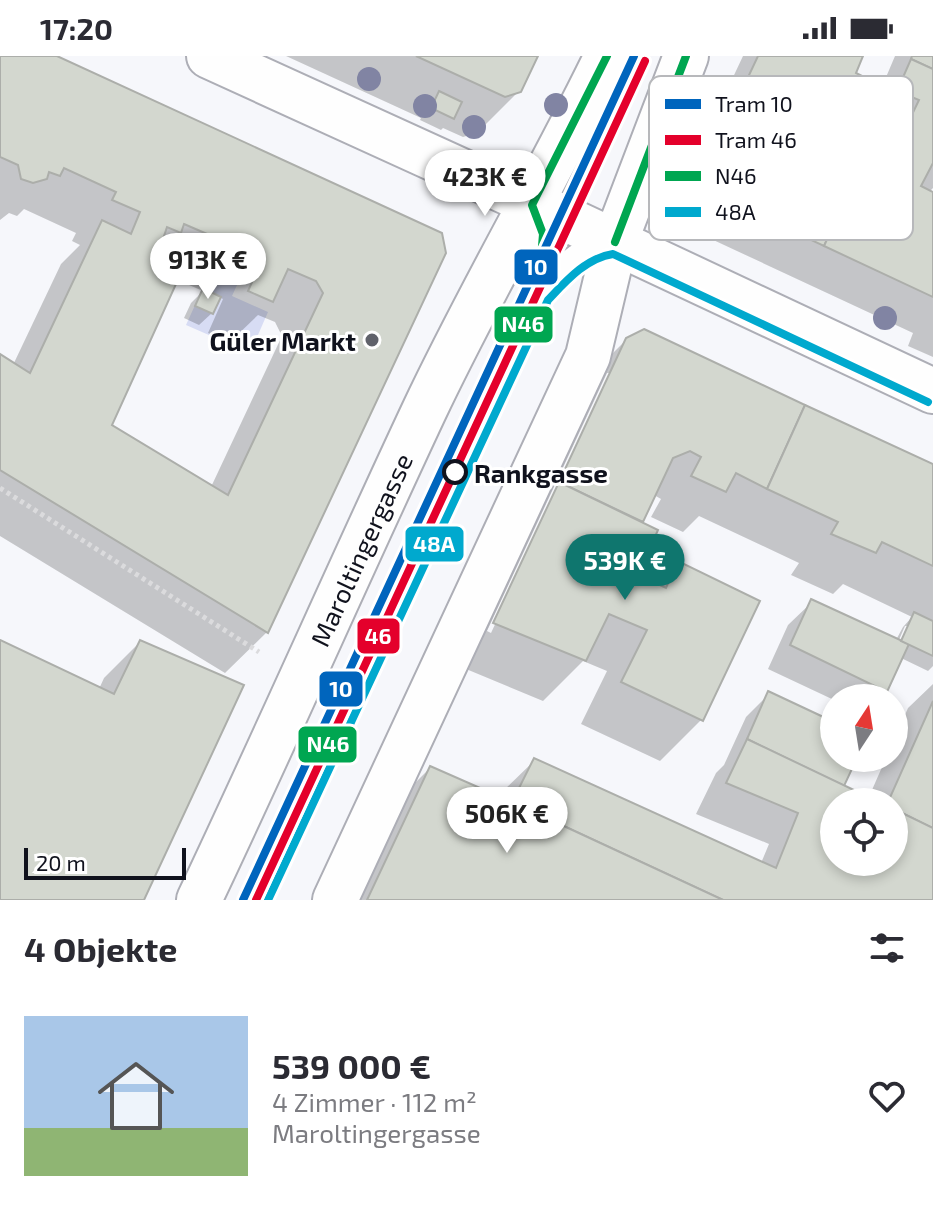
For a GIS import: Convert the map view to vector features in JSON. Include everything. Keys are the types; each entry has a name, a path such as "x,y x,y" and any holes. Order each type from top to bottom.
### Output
{"main road":[{"path":"209,56 933,391"},
{"name":"Maroltingergasse","path":"199,900 425,409 607,56"},
{"path":"678,76 686,56"},
{"path":"335,900 588,356 615,242 649,153"}],"lane":[{"name":"Maroltingergasse","path":"532,205 543,234 538,293"},
{"name":"Maroltingergasse","path":"255,900 538,293 567,264 599,243 615,242"}],"path":[{"path":"0,488 268,657"}],"shaded area":[{"path":"220,250 247,263 232,296 268,312 250,353 186,325"}],"building":[{"path":"0,56 57,56 442,233 446,253 268,633 0,470 0,354 30,373 102,220 131,234 140,212 112,200 116,192 64,168 60,176 49,172 47,179 33,183 21,179 18,165 0,157","holes":["184,224 263,258 248,291 273,302 288,269 316,281 323,293 228,495 112,425 186,262 171,255 174,244 163,239 167,227 181,233"]},
{"path":"416,56 538,56 521,92 505,97"},
{"path":"758,56 863,56 856,73 862,76 749,76"},
{"path":"912,56 933,56 933,69 911,59"},
{"path":"911,59 933,69 933,163 921,186 933,192 933,297 824,246 827,240 913,240 913,113 919,100 913,98 913,76 904,76"},
{"path":"439,91 462,102 454,119 431,108"},
{"path":"811,240 827,240 824,246"},
{"path":"203,288 221,297 213,314 195,306"},
{"path":"644,329 805,405 767,489 736,473 726,492 691,476 701,457 690,451 673,458 643,522 559,482 626,338"},
{"path":"805,405 933,464 933,566 882,542 876,553 831,534 838,522 767,489"},
{"path":"559,482 658,530 638,575 666,588 678,561 760,601 703,721 621,682 647,630 609,614 586,661 493,623"},
{"path":"811,599 909,644 891,684 870,684 790,645"},
{"path":"914,612 933,621 933,656 901,641"},
{"path":"0,640 114,694 140,640 244,685 144,900 0,900"},
{"path":"768,691 820,715 820,772 850,772 844,786 747,739"},
{"path":"933,701 933,828 908,816 908,788 894,788 901,772 908,772 908,757"},
{"path":"747,739 850,788 820,788 820,876 908,876 908,816 933,828 933,900 723,900 512,802 534,758 776,868 798,813 726,783"},
{"path":"430,766 512,802 723,900 367,900"}],"tram line":[{"name":"10","path":"243,900 634,56"},
{"name":"46","path":"256,900 645,61"}],"transit line":[{"name":"N46","path":"255,900 538,293 543,234 532,205 607,56"},
{"name":"N46","path":"678,76 686,56"},
{"name":"N46","path":"615,242 649,153"},
{"name":"48A","path":"268,900 548,300 577,271 594,260 613,254 928,402"}],"place":[{"name":"Güler Markt","path":"372,340"},
{"name":"Rankgasse","path":"455,472"}]}
